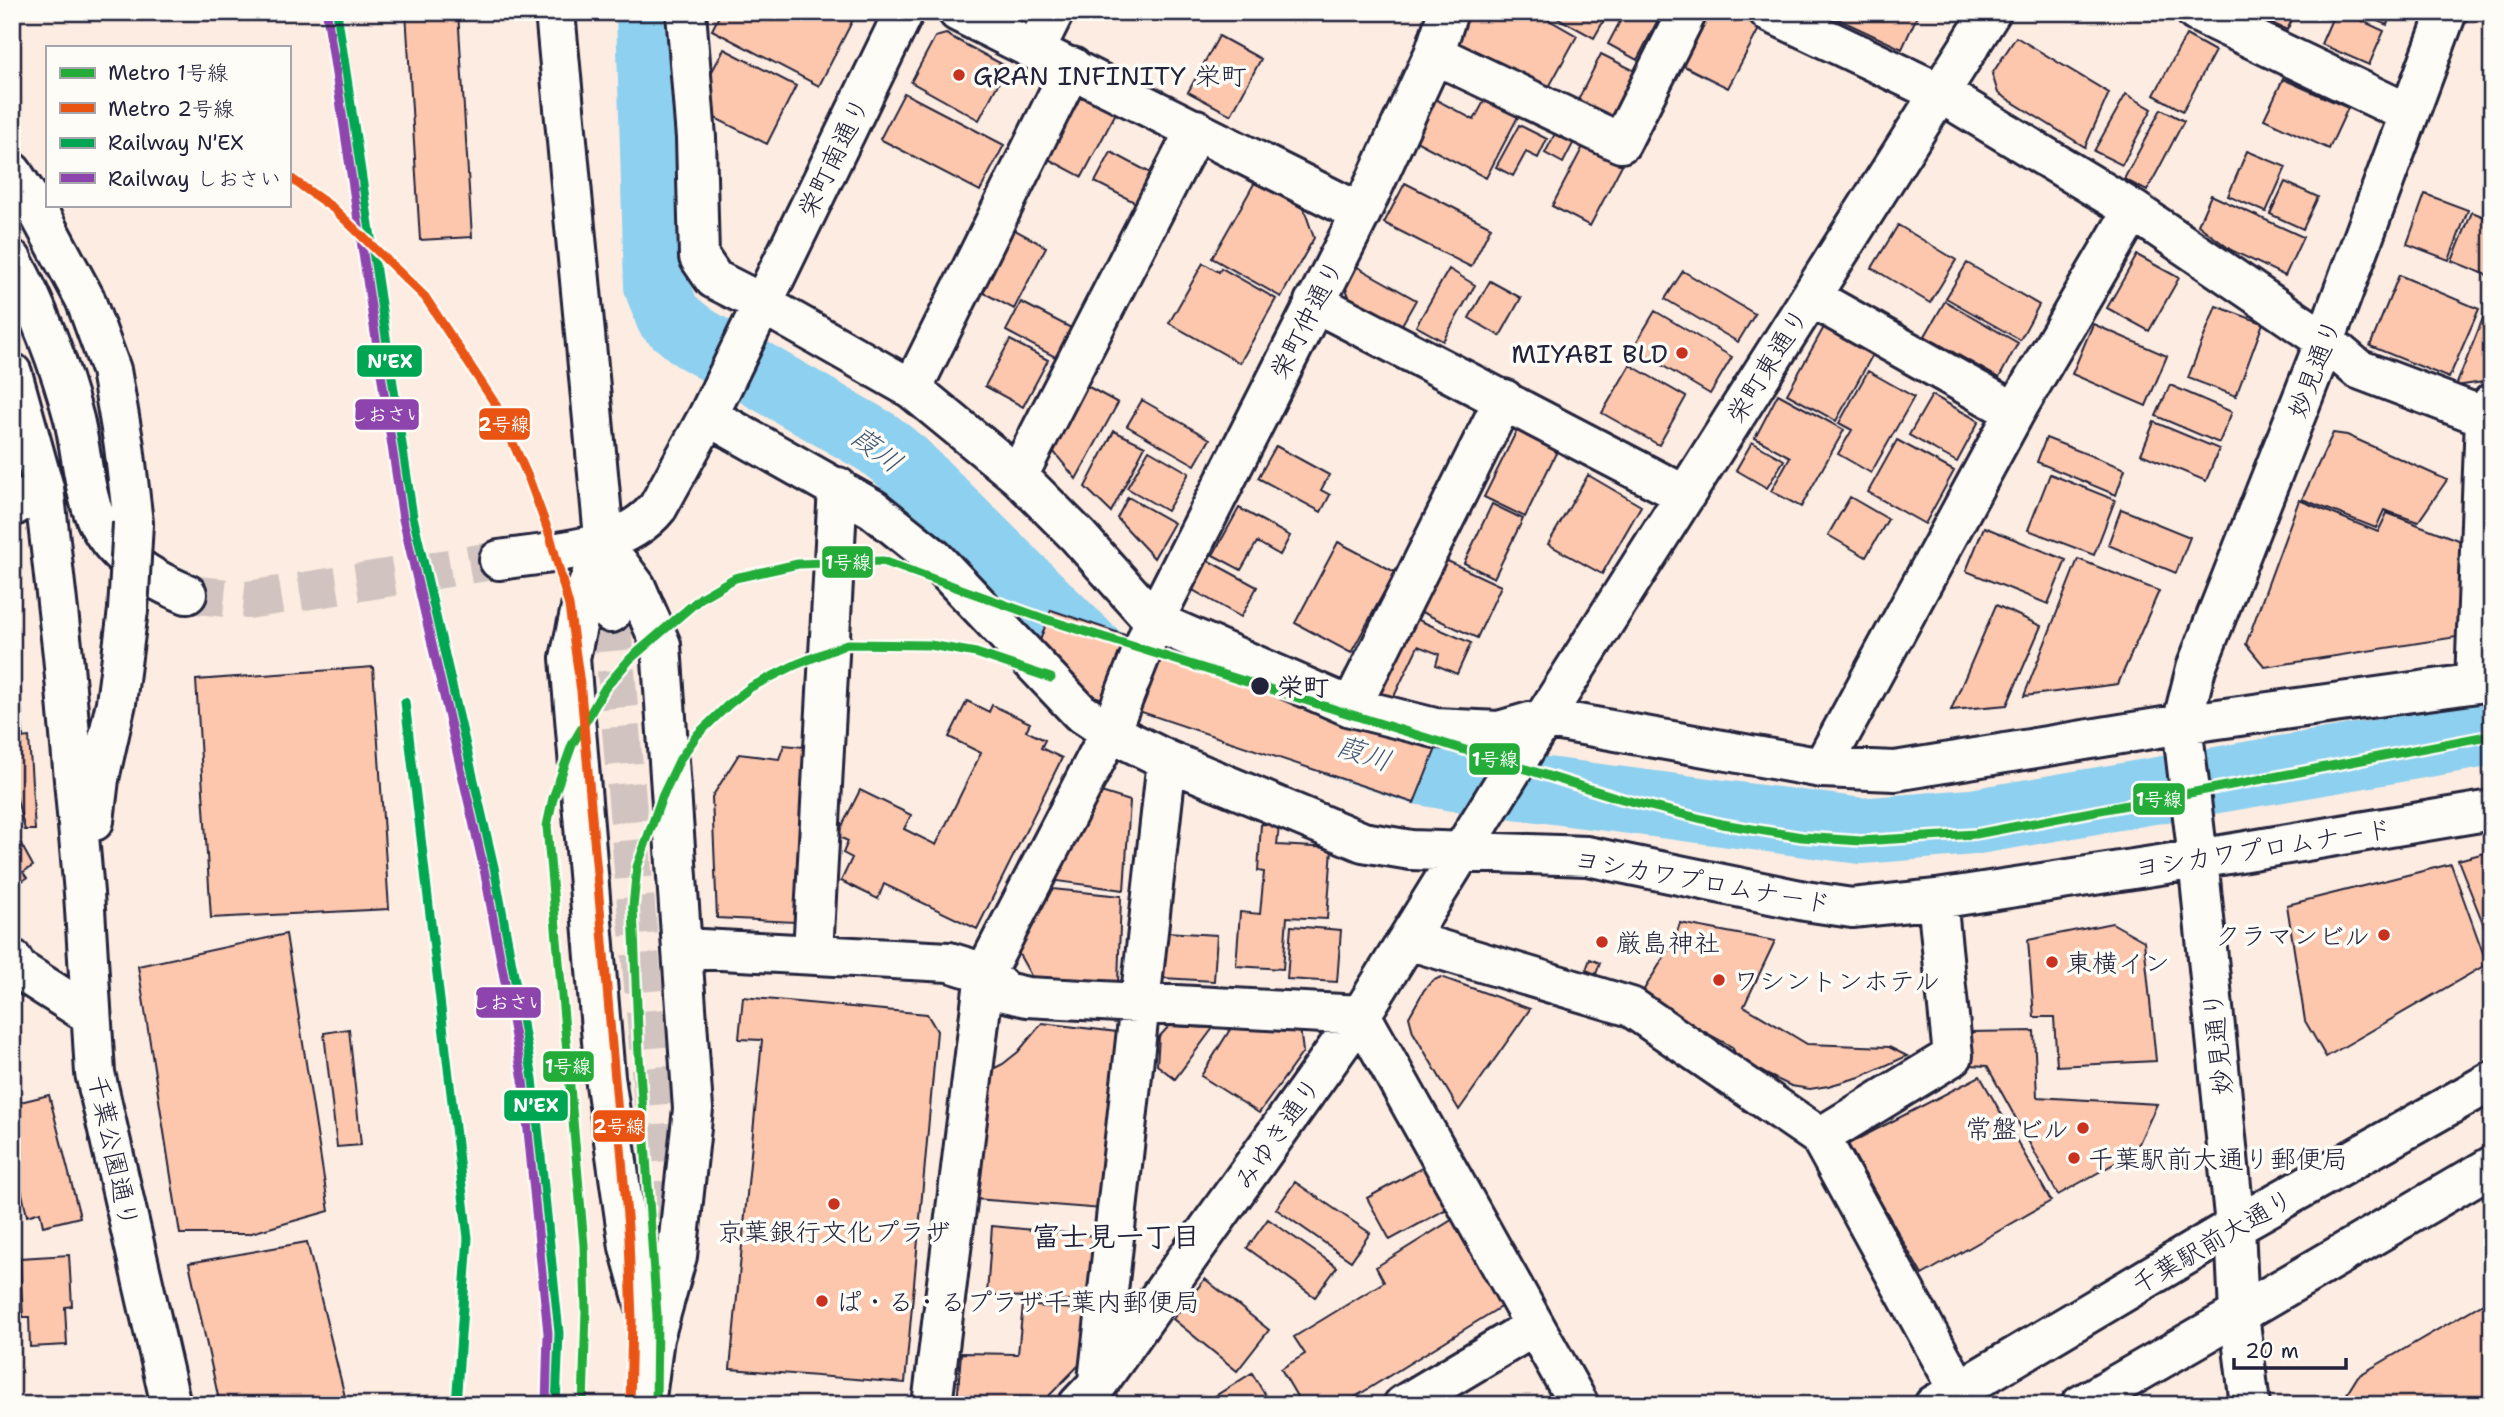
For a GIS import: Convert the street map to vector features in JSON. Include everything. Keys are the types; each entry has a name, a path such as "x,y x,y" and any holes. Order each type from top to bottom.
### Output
{"main road":[{"path":"555,12 611,613"},
{"path":"686,12 696,138 699,257 713,279 754,319 912,389 1018,476 1077,536 1149,635 1350,707 1435,727 1499,731 1544,718 1822,768 1895,771 2182,724 2483,682 2490,412 2358,369 2325,341 2133,210 1940,93 1769,12"},
{"name":"栄町南通り","path":"708,416 904,12"},
{"path":"958,12 1361,213"},
{"path":"1035,50 1054,12"},
{"path":"1437,25 1622,143 1687,12"},
{"name":"栄町東通り","path":"1517,762 1991,12"},
{"path":"2196,12 2408,113"},
{"name":"妙見通り","path":"2250,1405 2239,1314 2235,1226 2182,724 2196,668 2325,341 2447,12"},
{"name":"栄町仲通り","path":"985,973 1116,715 1149,635 1361,213 1437,25"},
{"path":"912,389 1072,67"},
{"path":"1018,476 1196,129"},
{"path":"12,172 41,217 85,299 111,370 133,523 128,610 116,703 99,779 85,893"},
{"path":"1822,768 2015,412 2133,210"},
{"path":"12,260 34,302 69,405 89,500 102,530 118,552 140,570 164,585 187,594"},
{"path":"1811,297 2015,412"},
{"path":"1314,302 1685,495"},
{"path":"12,373 44,488 64,654 85,893"},
{"path":"1350,707 1504,399"},
{"path":"499,560 603,543 638,527 658,507 708,416"},
{"name":"ヨシカワプロムナード","path":"708,416 873,509 934,558 1080,712 1116,715 1167,760 1363,842 1411,850 1587,856 1805,901 1852,908 1937,900 2492,810"},
{"path":"813,953 838,487"},
{"path":"12,507 44,488"},
{"path":"603,543 636,587 661,645 693,1109 677,1256 654,1338 645,1405"},
{"path":"603,543 583,599 570,658 605,1077 629,1247 654,1338"},
{"path":"1095,1398 1167,760"},
{"name":"みゆき通り","path":"1095,1398 1361,1015 1517,762"},
{"name":"千葉公園通り","path":"85,893 95,1073 171,1405"},
{"path":"1820,1137 1953,1056 1937,900"},
{"path":"1408,940 1631,1007 1820,1137 1947,1398"},
{"path":"683,948 949,962 985,973 1005,992 1027,997 1361,1015 1579,1405"},
{"path":"12,959 18,969 90,1016"},
{"path":"932,1405 985,973"},
{"name":"千葉駅前大通り","path":"1947,1398 2235,1226 2492,1081"},
{"path":"2081,1405 2492,1166"},
{"path":"1403,1405 1535,1326"}],"building":[{"path":"406,12 458,12 472,237 420,240"},
{"path":"721,12 857,12 819,86 712,30"},
{"path":"1466,12 1535,12 1577,36 1543,98 1461,52 1457,27"},
{"path":"1547,12 1602,12 1607,15 1594,38"},
{"path":"1625,12 1662,12 1637,60 1608,44"},
{"path":"1732,12 1760,27 1728,88 1678,63 1704,13"},
{"path":"1823,12 1919,12 1902,49"},
{"path":"2260,12 2296,12 2287,30 2258,17"},
{"path":"2318,12 2334,12 2330,19"},
{"path":"2335,12 2343,12 2384,31 2369,65 2321,44"},
{"path":"2356,12 2392,12 2387,25"},
{"name":"GRAN INFINITY 栄町","path":"946,34 1007,67 979,120 911,82 935,37"},
{"path":"2186,35 2215,51 2183,111 2154,95"},
{"path":"1219,36 1261,59 1231,115 1188,92"},
{"path":"2016,37 2109,93 2085,147 1998,93 1992,74"},
{"path":"724,49 796,86 767,144 709,115 709,77"},
{"path":"1601,54 1643,75 1620,121 1578,100"},
{"path":"2283,79 2348,108 2329,149 2264,119"},
{"path":"1072,87 1117,111 1082,177 1037,153"},
{"path":"1489,92 1522,109 1486,178 1414,140 1435,99 1474,120"},
{"path":"904,93 1004,145 980,191 880,139"},
{"path":"2126,94 2152,109 2122,165 2094,151"},
{"path":"2161,109 2184,121 2147,191 2124,179"},
{"path":"1519,125 1547,139 1538,158 1526,152 1513,176 1496,167"},
{"path":"1559,126 1577,136 1563,163 1545,153"},
{"path":"1587,139 1625,159 1590,226 1552,206"},
{"path":"2247,151 2286,167 2266,212 2228,196"},
{"path":"1111,152 1160,178 1144,207 1095,182"},
{"path":"1255,182 1304,209 1314,238 1281,297 1212,258"},
{"path":"2285,182 2318,197 2303,229 2270,214"},
{"path":"1405,183 1491,227 1471,267 1384,223"},
{"path":"2425,194 2468,210 2449,260 2407,244"},
{"path":"2211,195 2303,237 2285,276 2231,250 2198,225"},
{"path":"2472,212 2492,220 2492,277 2452,261"},
{"path":"1004,224 1046,247 1014,309 971,286"},
{"path":"1898,225 1956,260 1930,303 1872,268"},
{"path":"2137,255 2179,278 2149,331 2107,308"},
{"path":"1203,263 1219,272 1221,268 1276,299 1240,363 1169,323"},
{"path":"1967,263 2039,305 2020,340 1946,298"},
{"path":"1352,264 1416,300 1399,330 1352,305 1343,280"},
{"path":"1449,269 1475,285 1443,341 1416,326"},
{"path":"1683,271 1755,314 1738,342 1665,299"},
{"path":"2399,275 2479,309 2449,378 2370,346"},
{"path":"1490,281 1521,298 1500,336 1469,318"},
{"path":"2491,298 2492,363 2483,382 2456,386"},
{"path":"1945,301 2018,343 1999,378 1925,336"},
{"path":"1021,302 1075,330 1059,359 1006,331"},
{"path":"2216,306 2263,323 2236,396 2188,378"},
{"name":"MIYABI BLD","path":"1655,311 1732,357 1710,394 1633,348"},
{"path":"2093,324 2167,356 2146,406 2072,374"},
{"path":"1824,327 1873,354 1836,421 1787,394"},
{"path":"1010,340 1048,360 1023,407 985,386"},
{"path":"1630,365 1686,397 1659,445 1602,413"},
{"path":"1868,371 1914,397 1871,473 1838,454 1852,430 1839,423"},
{"path":"2170,385 2232,412 2219,443 2156,416"},
{"path":"1087,386 1118,403 1076,479 1053,451"},
{"path":"1778,394 1844,430 1801,507 1771,491 1790,457 1755,438"},
{"path":"1932,395 1979,421 1957,462 1909,435"},
{"path":"1142,400 1210,439 1195,465 1127,426"},
{"path":"2154,422 2219,449 2206,481 2141,454"},
{"path":"1517,430 1558,449 1525,517 1484,497"},
{"path":"1114,431 1145,446 1111,512 1085,487"},
{"path":"2333,433 2347,435 2447,480 2418,522 2384,510 2376,528 2302,499"},
{"path":"2046,438 2125,469 2116,495 2037,462"},
{"path":"1897,440 1954,471 1925,524 1868,492"},
{"path":"1752,442 1784,460 1767,488 1736,470"},
{"path":"1276,446 1329,475 1321,490 1330,495 1321,512 1258,478"},
{"path":"1149,450 1189,473 1167,511 1127,488"},
{"path":"2050,474 2115,500 2094,555 2028,530"},
{"path":"1588,475 1641,506 1602,574 1548,544"},
{"path":"1128,497 1174,523 1154,558 1117,518"},
{"path":"1850,497 1888,519 1866,557 1828,535"},
{"path":"2299,500 2378,532 2387,513 2463,542 2463,636 2265,667 2246,644"},
{"path":"1492,504 1523,519 1494,578 1464,563"},
{"path":"1239,508 1290,536 1280,555 1257,542 1241,570 1213,555"},
{"path":"2121,509 2190,537 2176,573 2108,545"},
{"path":"1984,527 2066,560 2048,604 1966,571"},
{"path":"1338,542 1395,572 1351,653 1295,623"},
{"path":"1439,557 1501,586 1477,638 1415,609"},
{"path":"2078,559 2159,591 2118,684 2024,696"},
{"path":"1207,560 1257,587 1241,617 1191,589"},
{"path":"1996,605 2041,626 2007,705 1951,710"},
{"path":"1051,610 1439,741 1414,803 1028,674"},
{"path":"1407,615 1471,643 1457,674 1436,665 1439,654 1418,646 1389,707 1368,697"},
{"path":"373,667 389,909 211,918 196,680"},
{"path":"12,689 20,689 23,738 12,739"},
{"path":"967,701 989,712 992,705 1030,723 1026,731 1045,740 1041,748 1062,758 977,929 884,884 878,899 841,881 852,858 843,853 848,841 837,836 860,790 911,815 904,829 936,845 981,753 949,737"},
{"path":"29,737 35,830 25,830 12,780 12,739"},
{"path":"784,745 804,747 795,922 717,918 712,797 739,754 779,759"},
{"path":"1101,792 1130,801 1124,890 1050,880"},
{"path":"12,818 19,830 12,834"},
{"path":"1261,824 1279,825 1277,845 1332,848 1327,919 1287,917 1283,969 1236,966 1240,912 1260,914 1264,872 1258,871"},
{"path":"21,844 33,866 23,872 27,878 12,887 12,850"},
{"path":"2492,851 2492,946 2458,860"},
{"name":"クラマンビル","path":"2451,864 2487,964 2326,1057 2305,1021 2287,905"},
{"path":"1052,889 1121,896 1118,983 1034,981 1014,945"},
{"path":"1680,923 1775,941 1744,1006 1807,1044 1889,1047 1907,1056 1860,1077 1810,1089 1791,1086 1739,1061 1732,1047 1640,996 1674,941"},
{"path":"2112,923 2144,941 2156,1061 2057,1066 2054,1017 2034,1017 2028,940"},
{"path":"1291,926 1341,930 1337,982 1287,979"},
{"path":"1165,932 1217,935 1214,981 1163,978"},
{"path":"286,934 329,1211 248,1234 180,1234 138,966"},
{"path":"1590,959 1600,963 1596,974 1586,970"},
{"path":"1441,977 1530,1009 1459,1110 1413,1032 1409,1017 1424,990 1432,981"},
{"name":"京葉銀行文化プラザ","path":"743,997 927,1014 937,1031 905,1383 730,1369 762,1040 739,1039"},
{"path":"1042,1023 1117,1032 1102,1209 975,1199 987,1072 1018,1052"},
{"path":"1169,1026 1213,1028 1175,1079 1157,1065 1159,1037"},
{"path":"1231,1028 1300,1028 1303,1052 1259,1113 1201,1076"},
{"path":"349,1029 361,1145 337,1147 324,1033"},
{"name":"常盤ビル","path":"2034,1031 2037,1097 2157,1104 2135,1152 2058,1195 1987,1066 1970,1065 1969,1032"},
{"path":"1980,1076 2051,1201 1922,1275 1848,1144"},
{"path":"49,1095 80,1217 43,1226 40,1212 27,1216 12,1148 12,1104"},
{"path":"1440,1158 1463,1200 1390,1240 1367,1198"},
{"path":"1295,1182 1370,1233 1351,1261 1276,1209"},
{"path":"1463,1213 1515,1298 1342,1405 1302,1405 1281,1369 1305,1354 1294,1337 1384,1282 1376,1267"},
{"path":"1268,1219 1337,1267 1315,1297 1247,1248"},
{"path":"992,1226 1095,1236 1089,1303 987,1294"},
{"path":"307,1242 347,1405 220,1405 189,1263"},
{"path":"69,1255 72,1306 65,1307 67,1345 30,1347 29,1317 23,1317 20,1258"},
{"path":"1205,1279 1269,1330 1237,1371 1173,1319"},
{"path":"2492,1298 2492,1405 2340,1405 2358,1376"},
{"path":"1023,1305 1086,1310 1083,1361 1040,1405 957,1405 961,1353 1018,1354"},
{"path":"1252,1373 1270,1403 1201,1405"}],"waterway":[{"name":"葭川","path":"649,12 657,286 668,316 693,337 878,443 904,464 1102,660 1119,670"},
{"name":"葭川","path":"1340,745 1417,771 1454,778 1861,831 1972,822 2492,733"}],"tunnel":[{"path":"187,594 248,600 499,560"},
{"path":"611,613 658,1162 657,1232 647,1316"}],"metro line":[{"name":"2号線","path":"290,178 333,208 425,297 496,405 529,479 550,536 569,606 581,691 629,1239 632,1320 630,1405"},
{"name":"1号線","path":"583,1405 586,1310 584,1245 547,826 553,798 572,745 605,688 630,659 702,597 735,578 798,564 883,561 1042,618 1622,799 1722,824 1802,837 1861,841 1976,834 2492,735"},
{"name":"1号線","path":"656,1405 657,1316 639,1056 633,907 637,867 662,797 680,759 697,735 751,687 847,644 930,645 976,653 1051,678"}],"rail line":[{"name":"N'EX","path":"337,12 413,517 494,867 533,1079 559,1333 556,1405"},
{"name":"しおさい","path":"327,14 403,519 484,869 523,1080 548,1333 546,1405"},
{"name":"N'EX","path":"405,702 468,1238 456,1405"}],"place":[{"name":"GRAN INFINITY 栄町","path":"959,75"},
{"name":"MIYABI BLD","path":"1682,353"},
{"name":"栄町","path":"1260,686"},
{"name":"クラマンビル","path":"2384,935"},
{"name":"厳島神社","path":"1602,942"},
{"name":"東横イン","path":"2052,962"},
{"name":"ワシントンホテル","path":"1719,980"},
{"name":"常盤ビル","path":"2083,1128"},
{"name":"千葉駅前大通り郵便局","path":"2074,1158"},
{"name":"京葉銀行文化プラザ","path":"834,1204"},
{"name":"ぱ・る・るプラザ千葉内郵便局","path":"822,1301"}],"district":[{"name":"富士見一丁目","path":"1116,1236"}]}
